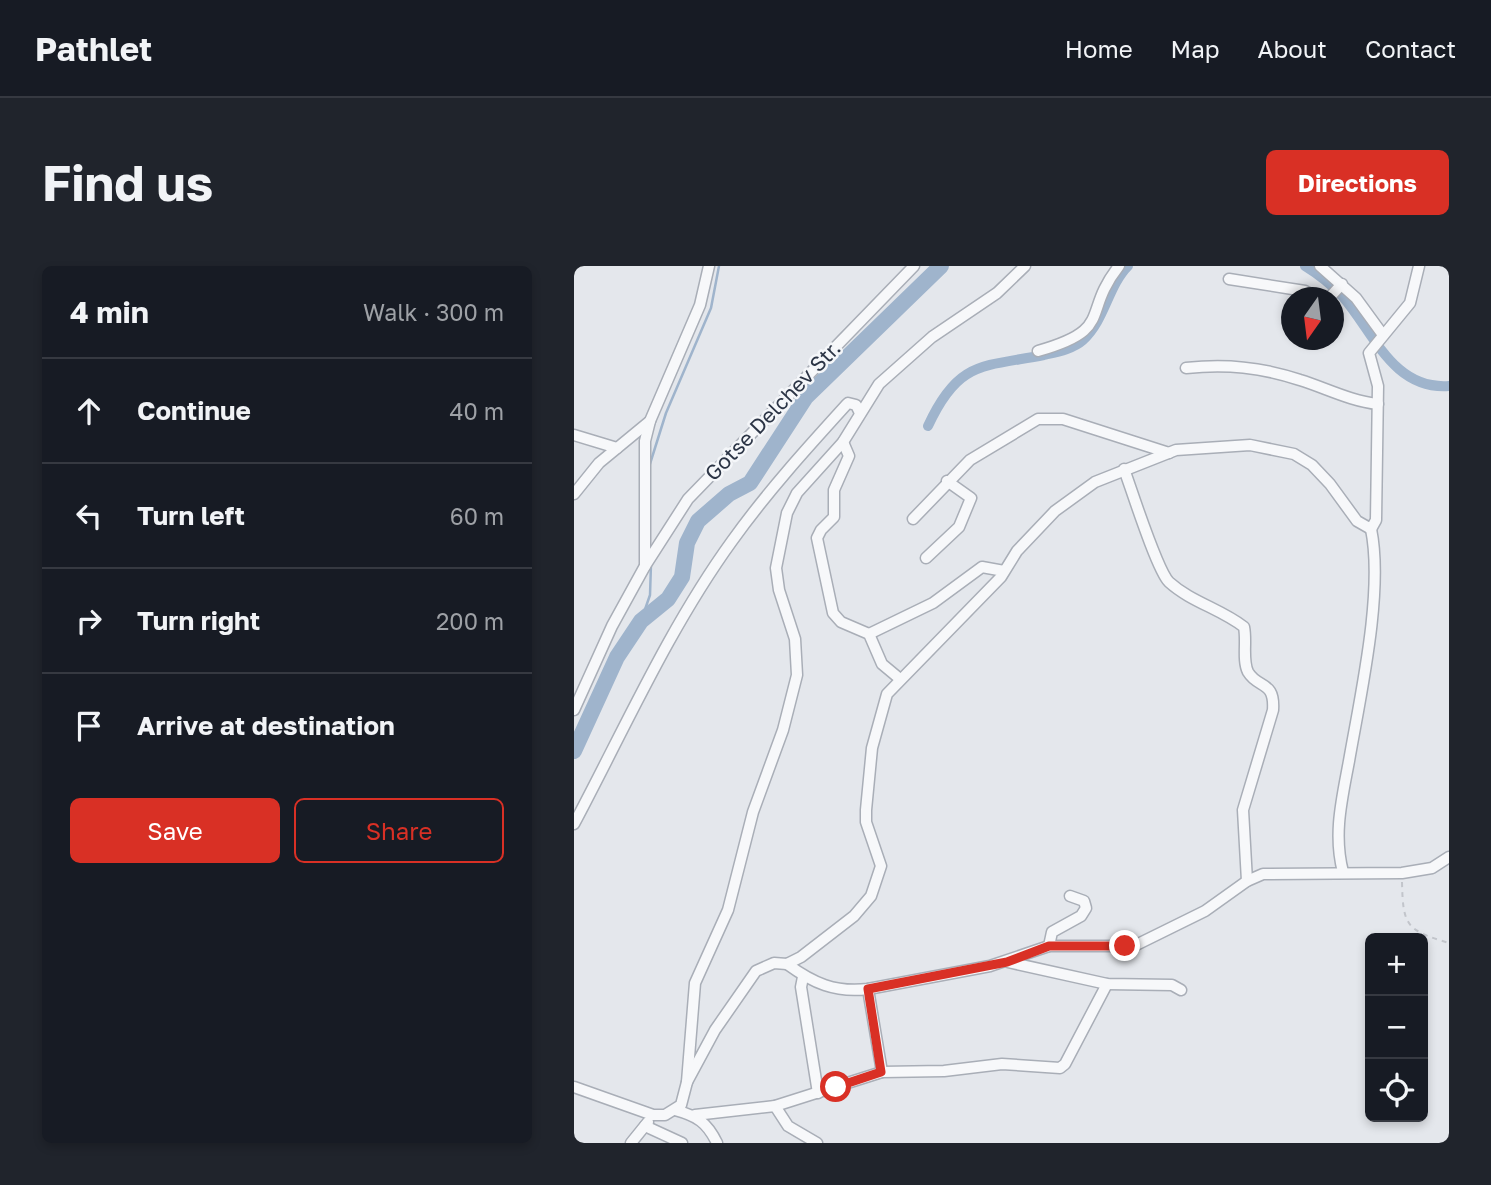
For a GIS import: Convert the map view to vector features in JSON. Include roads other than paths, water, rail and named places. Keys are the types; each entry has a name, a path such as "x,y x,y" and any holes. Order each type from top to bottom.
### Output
{"street":[{"path":"645,566 645,441 650,421 700,305 709,266"},
{"name":"Gotse Delchev Str.","path":"574,710 617,617 645,566 688,499 914,266"},
{"path":"675,1110 685,1095 695,983 728,911 753,812 783,730 797,675 795,639 779,590 776,568 787,513 797,493 843,442 878,384 932,337 997,293 1026,266"},
{"path":"1038,351 1070,342 1084,333 1119,266"},
{"path":"1320,266 1342,284 1383,335"},
{"path":"1343,872 1337,831 1370,631 1374,590 1371,529 1376,520 1378,404 1377,378 1370,350 1410,303 1419,266"},
{"path":"1229,279 1281,287"},
{"path":"1339,287 1342,284"},
{"path":"1186,368 1227,364 1253,368 1299,379 1350,399 1378,404"},
{"path":"574,824 673,637 731,541 803,452 849,403 856,405 860,412"},
{"path":"913,519 970,460 1027,425 1051,418 1169,453"},
{"path":"574,494 599,463 650,421"},
{"path":"574,435 617,448"},
{"path":"843,442 849,456 834,490 834,517 817,538 833,613 841,622 869,634 882,664 900,679"},
{"path":"687,1082 715,1030 750,978 762,967 787,964 854,916 878,883 881,866 866,822 872,748 887,694 1004,571 1017,551 1055,511 1095,482 1169,453 1186,448 1250,445 1294,454 1312,465 1331,484 1362,527 1371,529"},
{"path":"1124,469 1163,574 1185,594 1231,617 1244,627 1245,664 1249,674 1268,687 1274,697 1269,727 1243,810 1247,881"},
{"path":"926,558 959,527 971,498 947,481"},
{"path":"869,634 933,603 982,567 1004,571"},
{"path":"787,964 803,977 839,989 868,989 1007,962 1049,946 1134,946 1205,911 1247,881 1263,874 1402,873 1432,868 1449,858"},
{"path":"1049,946 1052,932 1081,916 1086,908 1084,901 1070,896"},
{"path":"1007,962 1107,984 1172,985 1181,990"},
{"path":"803,977 801,987 818,1093"},
{"path":"574,1087 653,1115 675,1110 695,1115 775,1106 881,1072 944,1071 1002,1064 1060,1068 1065,1065 1107,984"},
{"path":"868,989 881,1072"},
{"path":"775,1106 788,1126 817,1143"},
{"path":"631,1143 653,1115"},
{"path":"695,1115 709,1126 717,1143"},
{"path":"645,1126 682,1143"}],"waterway":[{"path":"649,467 666,413 711,308 719,266"},
{"path":"574,751 617,657 641,621 668,599 682,577 687,543 698,521 729,494 750,483 806,397 941,266"},
{"path":"928,426 939,405 961,378 988,366 1059,351 1075,346 1083,340 1096,323 1121,274 1128,266"},
{"path":"1305,266 1343,297 1375,342 1399,369 1413,379 1430,385 1449,386"},
{"path":"641,621 650,595 651,564"}]}
